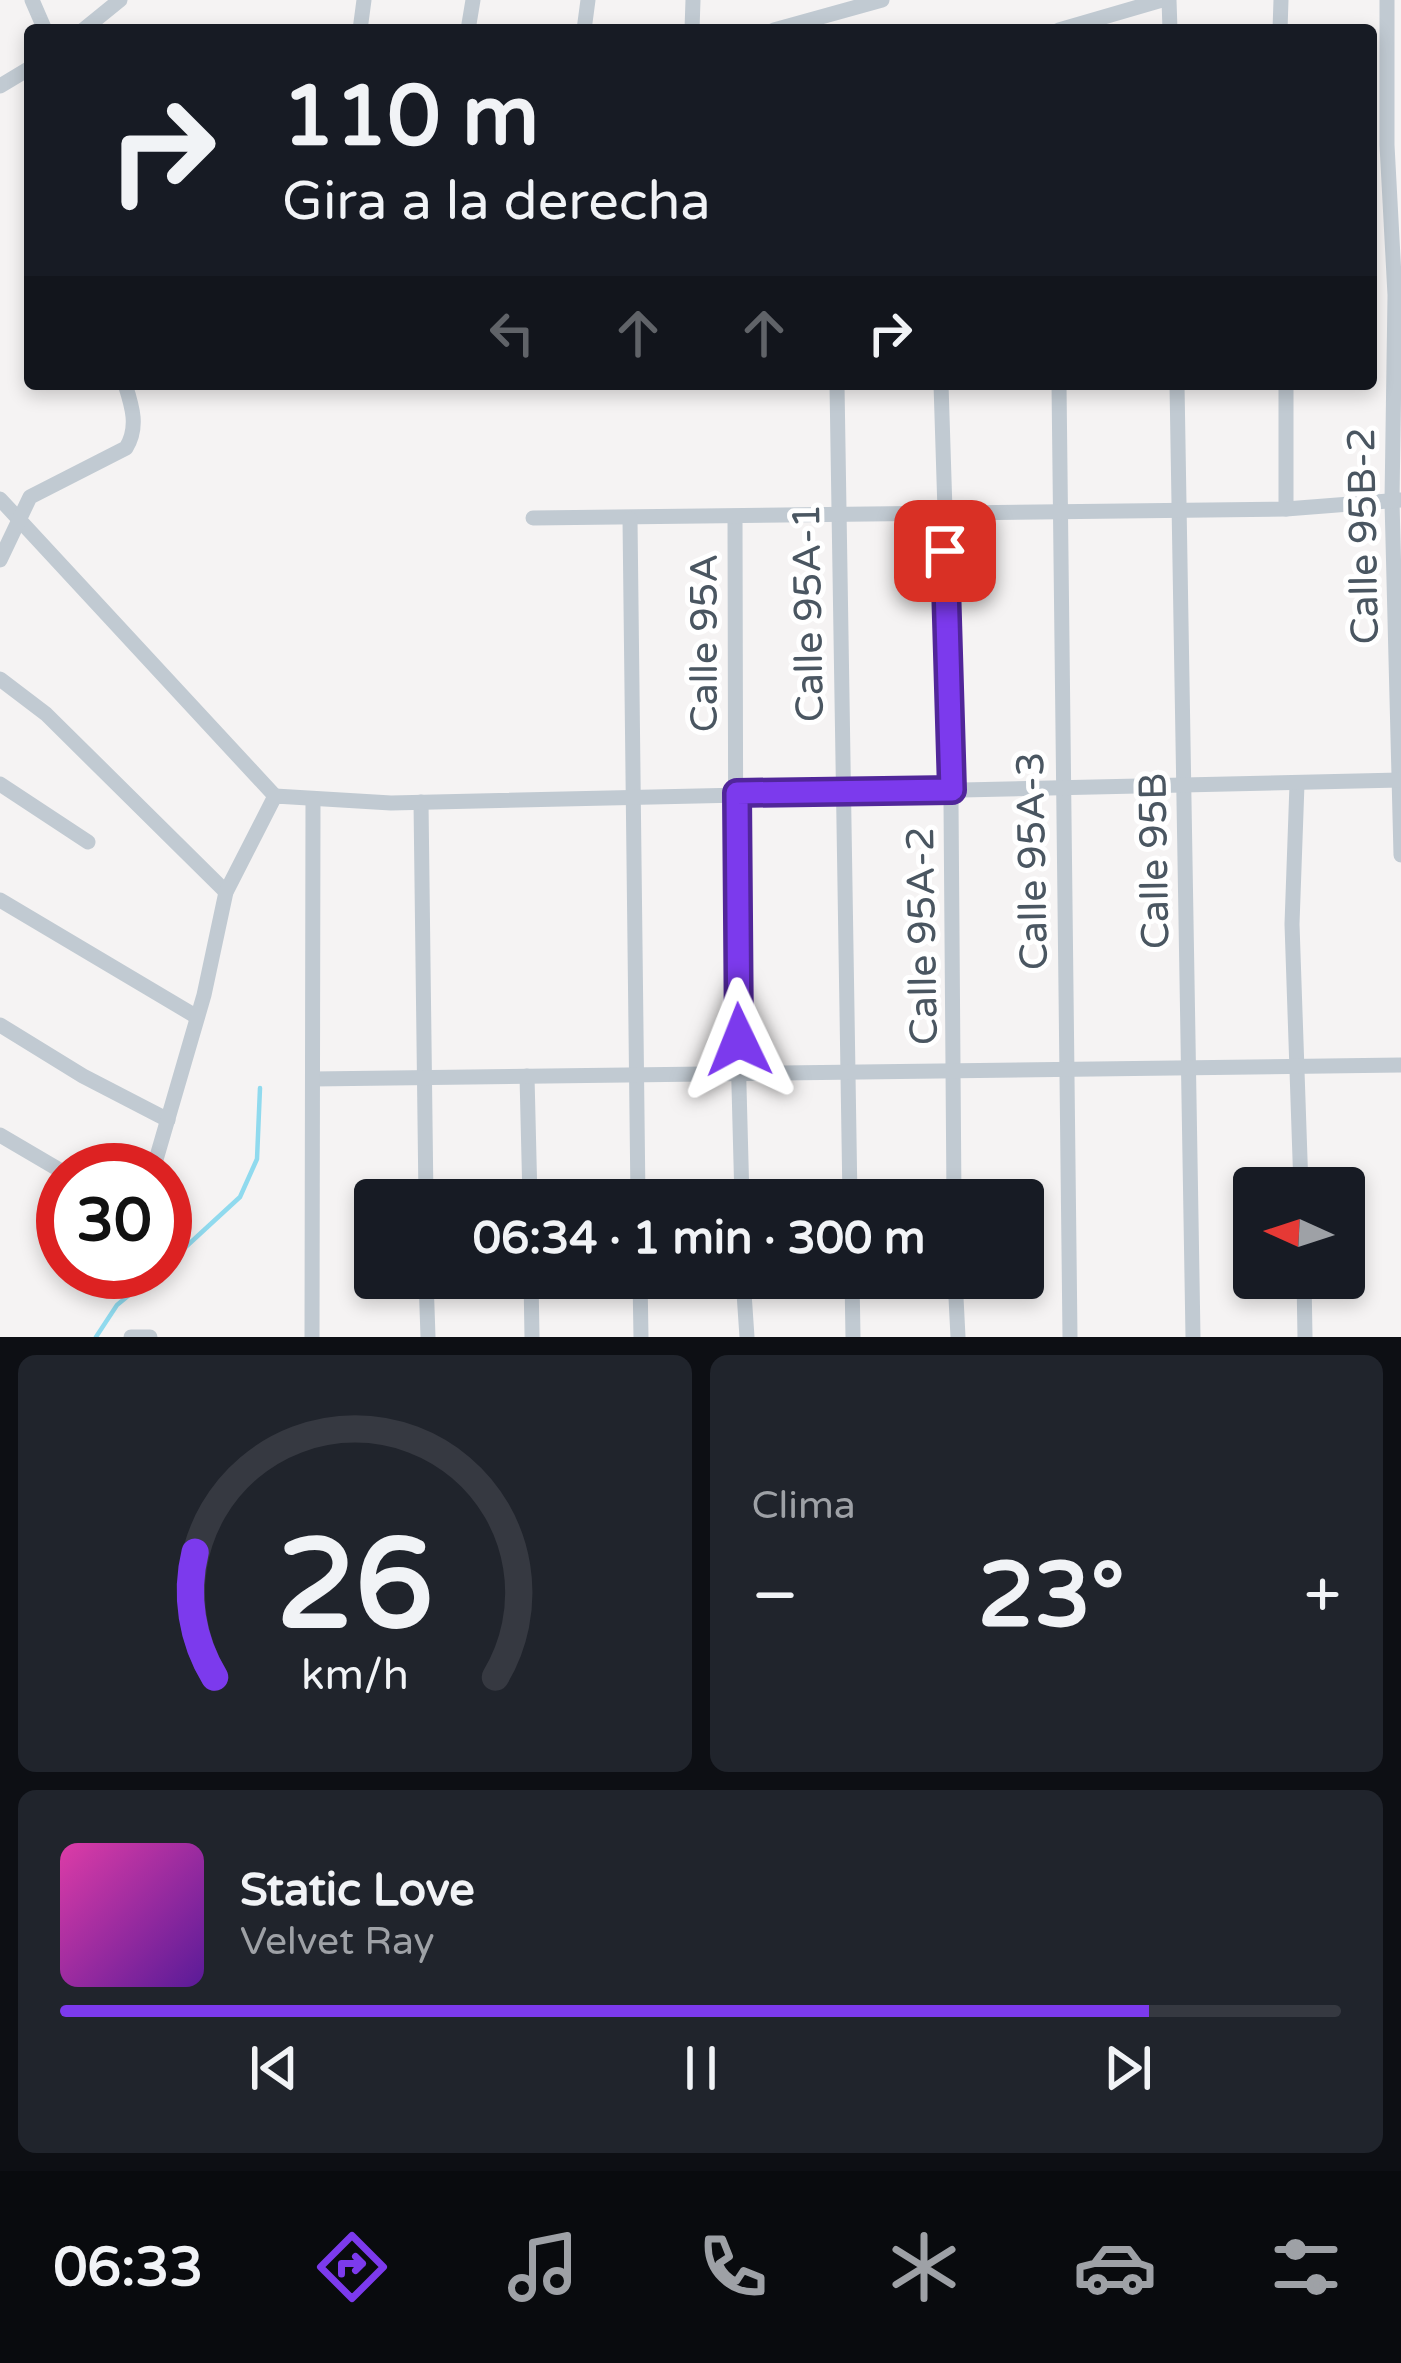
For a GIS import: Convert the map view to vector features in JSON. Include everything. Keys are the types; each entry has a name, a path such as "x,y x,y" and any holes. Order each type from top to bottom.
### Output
{"street":[{"path":"90,24 120,0"},
{"path":"816,19 817,0"},
{"path":"797,24 882,0"},
{"path":"1080,24 1166,0"},
{"name":"Calle 95B-2","path":"1387,0 1401,855"},
{"path":"1377,227 1391,226"},
{"path":"0,560 30,497 126,448 133,437 134,413 127,390"},
{"name":"Calle 95A-1","path":"837,390 850,1179"},
{"name":"Calle 95A-2","path":"941,390 952,790 954,1179"},
{"name":"Calle 95A-3","path":"1059,390 1070,1337"},
{"name":"Calle 95B","path":"1177,390 1193,1337"},
{"path":"1286,390 1286,509"},
{"path":"0,499 275,796 421,802 1400,780"},
{"path":"533,518 1286,509 1396,501"},
{"name":"Calle 95A","path":"735,518 742,1179"},
{"path":"630,519 638,1179"},
{"path":"0,679 46,714 226,892"},
{"path":"0,784 88,842"},
{"path":"1297,784 1292,924 1300,1167"},
{"path":"161,1143 226,892 275,796"},
{"path":"312,1337 313,799"},
{"path":"421,802 426,1179"},
{"path":"0,901 197,1017"},
{"path":"0,1025 168,1120"},
{"path":"313,1079 1401,1065"},
{"path":"527,1076 529,1179"},
{"path":"0,1135 36,1156"},
{"path":"427,1299 428,1337"},
{"path":"531,1299 532,1337"},
{"path":"640,1299 641,1337"},
{"path":"744,1299 747,1337"},
{"path":"852,1299 853,1337"},
{"path":"956,1299 958,1337"},
{"path":"1304,1299 1305,1337"},
{"path":"131,1337 150,1337"}],"waterway":[{"path":"192,1241 240,1197 257,1159 260,1088"},
{"path":"96,1337 124,1299"}],"route":[{"path":"739,1040 737,793 952,790 945,551"}]}
